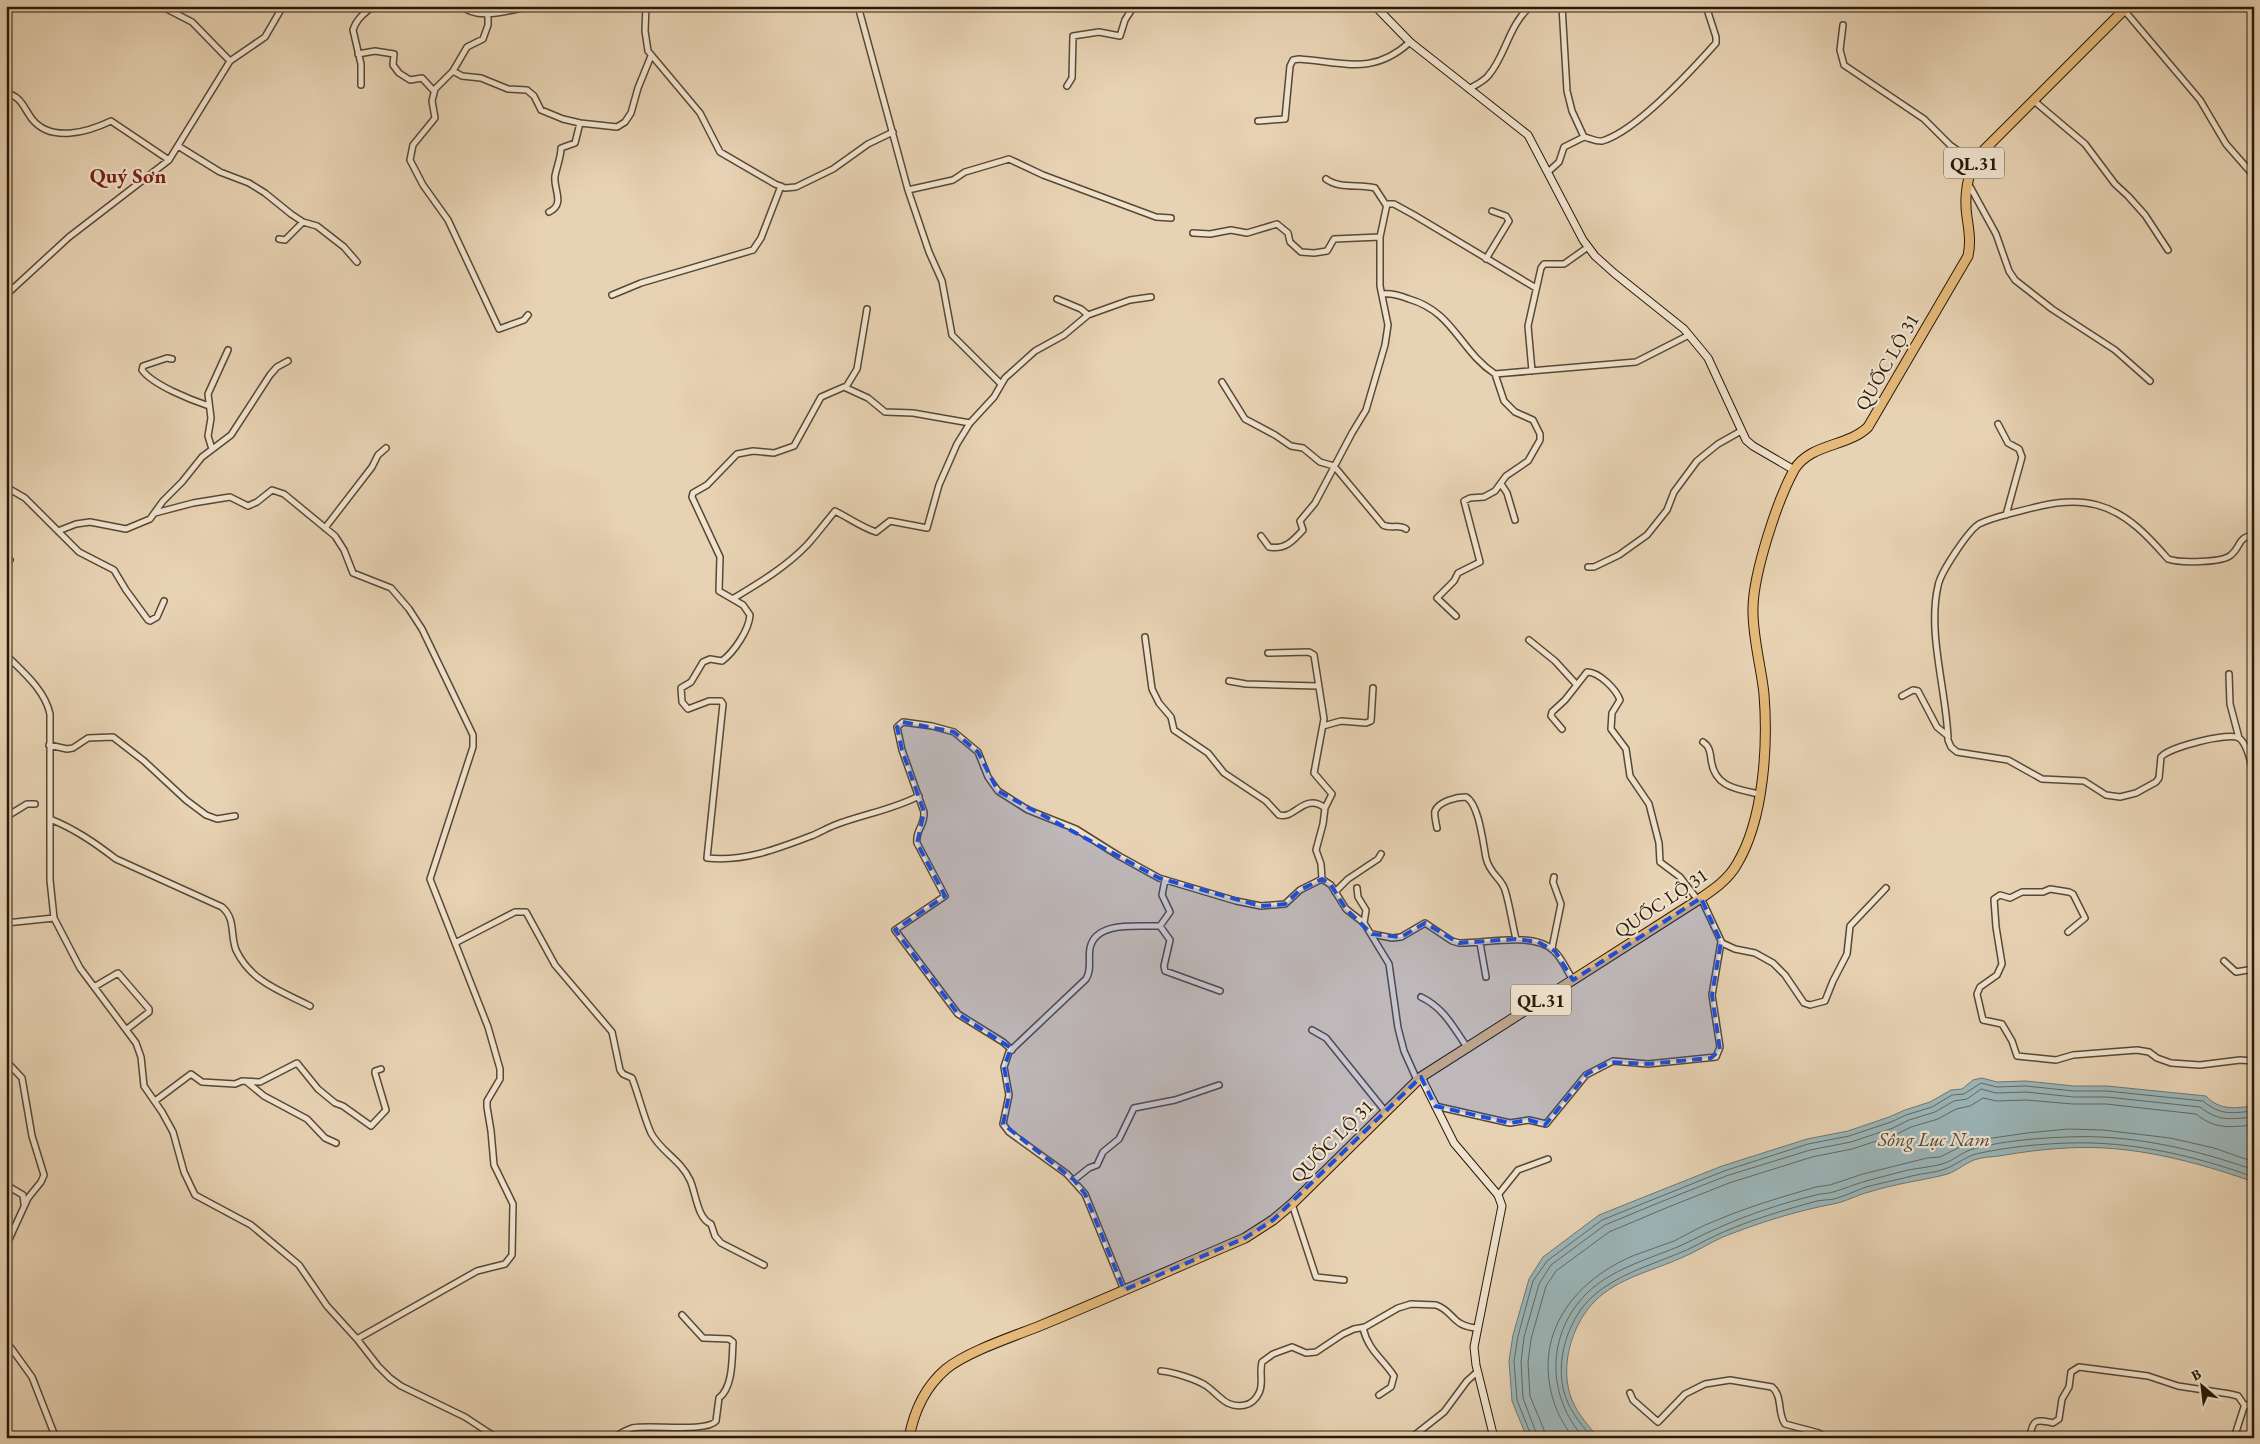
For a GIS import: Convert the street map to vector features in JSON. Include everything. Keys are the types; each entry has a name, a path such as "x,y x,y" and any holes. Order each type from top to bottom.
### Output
{"highway":[{"name":"QUỐC LỘ 31","path":"909,1438 913,1418 922,1398 946,1369 970,1355 1245,1238 1273,1220 1292,1204 1419,1079 1700,899 1718,886 1737,866 1752,829 1759,794 1765,726 1764,694 1753,616 1754,598 1766,541 1794,470 1803,459 1816,451 1864,432 1968,256 1970,241 1966,208 1968,183 1974,162 1987,145 2126,8"}],"street":[{"path":"161,6 192,22 230,60"},
{"path":"6,294 69,238 169,160 230,60 265,36 283,6"},
{"path":"361,84 361,64 354,27 367,11 375,6"},
{"path":"462,6 472,13 488,13 533,6"},
{"path":"646,6 646,43 651,56 700,113 720,152 754,173 781,186 796,187 834,169 868,144 892,132"},
{"path":"858,6 908,190 929,252 942,281 953,337 1001,384"},
{"path":"1067,86 1072,78 1073,36 1099,32 1120,36 1125,20 1134,6"},
{"path":"1376,6 1410,42 1526,132 1588,247 1614,273 1649,300 1689,336 1708,358 1741,431 1749,443 1794,470"},
{"path":"1469,89 1488,76 1508,37 1532,6"},
{"path":"1562,6 1568,91 1572,111 1584,137"},
{"path":"1548,172 1558,162 1564,147 1584,137 1600,141 1626,128 1665,96 1715,45 1716,37 1706,6"},
{"path":"2126,8 2200,100 2226,144 2254,176"},
{"path":"488,13 488,24 483,39 467,47 454,72 434,91 432,101 435,118 413,145 410,163 448,220 498,329 524,320 528,314"},
{"path":"1843,25 1840,50 1844,65 1924,119 1951,146 1974,162"},
{"path":"1258,121 1283,119 1286,117 1290,66 1293,60 1371,64 1400,50 1410,42"},
{"path":"358,54 375,50 394,54 393,65 399,73 410,80 422,78 434,91"},
{"path":"454,72 462,76 481,78 508,89 527,90 545,112 580,123 617,127 625,122 631,112 651,56"},
{"path":"6,92 19,98 36,123 46,130 73,134 110,121 169,160"},
{"path":"2033,100 2085,144 2112,181 2145,215 2168,250"},
{"path":"549,212 558,204 555,177 561,148 575,143 580,123"},
{"path":"178,146 220,172 249,183 304,222 316,226 344,247 357,262"},
{"path":"908,190 954,180 965,172 1009,159 1043,175 1156,217 1171,218"},
{"path":"1260,536 1271,548 1280,548 1291,543 1302,530 1300,521 1314,503 1366,410 1385,345 1388,325 1380,286 1380,237 1386,205 1375,188 1357,184 1333,184 1326,179"},
{"path":"1968,183 1996,234 2009,271 2015,280 2052,309 2115,350 2150,381"},
{"path":"612,295 641,283 752,250 761,238 781,186"},
{"path":"1386,205 1394,204 1536,288"},
{"path":"1486,258 1509,221 1506,216 1492,211"},
{"path":"279,240 285,240 304,222"},
{"path":"1193,232 1210,234 1231,230 1247,233 1276,224 1288,233 1290,242 1301,252 1314,253 1327,252 1334,240 1380,237"},
{"path":"1532,371 1528,329 1531,307 1536,295 1536,288 1543,265 1564,264 1588,247"},
{"path":"1382,294 1400,296 1426,304 1434,309 1450,324 1470,352 1495,374 1497,385 1506,404 1515,412 1533,420 1540,436 1536,449 1528,461 1506,476 1495,491 1487,496 1468,499 1463,503 1480,562 1458,573 1454,581 1437,598 1456,616"},
{"path":"734,598 788,562 806,546 835,511 860,526 876,532 881,530 885,523 890,521 927,528 949,460 960,436 970,422 994,397 1001,384 1035,351 1064,335 1088,316 1130,300 1151,297"},
{"path":"1057,299 1081,308 1088,316"},
{"path":"867,310 857,369 846,388 821,397 794,446 774,453 753,451 737,454 707,485 692,494 692,500 720,557 719,591 734,598 743,605 750,615 744,632 724,660 703,662 691,682 683,686 680,691 682,702 688,709 711,701 721,701 723,704 707,858 726,859 756,856 812,836 838,824 889,810 919,796"},
{"path":"1495,374 1636,362 1689,336"},
{"path":"212,449 208,436 211,418 208,394 228,350"},
{"path":"172,360 167,358 143,366 142,370 151,380 190,400 210,406"},
{"path":"58,531 86,522 129,529 146,521 155,513 166,497 182,482 202,457 231,435 273,371 288,361"},
{"path":"1222,382 1245,419 1283,439 1291,446 1303,448 1320,462 1334,466 1382,525 1387,527 1401,526 1406,529"},
{"path":"846,388 868,398 885,412 913,413 970,422"},
{"path":"1998,424 2008,442 2020,449 2022,457 2006,515"},
{"path":"1588,566 1594,567 1619,555 1647,535 1667,510 1674,492 1697,461 1718,444 1741,431"},
{"path":"325,528 372,467 378,456 386,448"},
{"path":"1501,484 1509,498 1515,520"},
{"path":"6,487 25,498 79,552 114,570 136,606 148,620 150,621 158,617 164,601"},
{"path":"155,513 193,503 230,497 237,498 246,505 251,505 267,492 275,490 288,497 340,543 352,573 391,588 409,609 422,629 451,694 472,731 473,747 430,879 488,1028 500,1070 500,1079 487,1107 494,1165 513,1204 512,1255 505,1264 477,1270 357,1339"},
{"path":"2239,738 2229,736 2168,751 2161,756 2159,778 2156,782 2136,793 2120,797 2106,794 2084,782 2042,779 2008,760 1957,752 1950,745 1948,736 1935,618 1938,586 1942,575 1973,529 1986,521 2006,515 2053,503 2078,502 2096,504 2139,528 2168,559 2176,561 2226,558 2232,554 2241,539 2254,535"},
{"path":"1145,637 1152,689 1159,703 1171,717 1172,728 1177,734 1208,753 1224,773 1266,801 1280,815 1290,815 1305,804 1317,804 1325,808"},
{"path":"1529,640 1555,661 1576,684"},
{"path":"1268,653 1311,652 1315,659 1318,686 1324,708 1323,726 1314,771 1316,778 1332,792 1325,808 1316,850 1321,864 1322,879"},
{"path":"6,655 34,685 47,705 50,714 50,880 54,918 64,940 94,987 127,1029 139,1052 144,1086 155,1101 172,1132 184,1172 193,1192 207,1203 251,1225 275,1247 299,1265 327,1306 378,1366 396,1382 465,1417 497,1438"},
{"path":"1562,729 1551,714 1565,700 1585,673 1590,672 1607,683 1620,698 1612,713 1611,729 1626,749 1630,776 1651,808 1659,843 1660,862 1680,877 1700,899 1721,942 1731,948 1758,954 1773,963 1785,975 1804,1003 1810,1005 1825,1001 1847,954 1850,926 1886,888"},
{"path":"2229,674 2230,700 2239,738 2252,763 2254,774"},
{"path":"1229,681 1246,684 1318,686"},
{"path":"1323,726 1341,721 1370,721 1373,688"},
{"path":"1902,696 1916,690 1926,702 1937,727 1948,736"},
{"path":"1012,1050 958,1014 895,930 945,896 917,843 916,836 925,819 923,804 899,737 897,727 903,722 932,726 954,732 978,752 988,777 998,791 1028,810 1070,826 1119,856 1165,880 1236,901 1265,906 1285,904 1300,890 1322,879"},
{"path":"49,745 67,750 88,738 113,737 144,761 186,800 206,815 217,819 235,816"},
{"path":"1703,742 1709,748 1713,771 1721,783 1729,788 1759,794"},
{"path":"1437,828 1435,812 1438,808 1456,798 1466,797 1471,801 1483,838 1489,867 1494,875 1502,881 1506,892 1516,939"},
{"path":"6,814 27,804 35,804"},
{"path":"50,819 79,833 116,859 222,907 231,920 233,941 237,951 250,972 268,986 310,1006"},
{"path":"1336,892 1348,880 1378,859 1381,854"},
{"path":"1552,948 1560,904 1553,882 1554,877"},
{"path":"1322,879 1330,883 1346,910 1364,923 1389,964 1398,1028 1404,1050 1454,1143 1498,1195 1502,1206 1500,1224 1477,1328 1474,1353 1494,1438"},
{"path":"1160,926 1170,912 1162,895 1165,880"},
{"path":"1357,888 1358,897 1366,910 1364,923"},
{"path":"2068,932 2085,918 2074,896 2069,892 2050,889 2043,892 2022,892 2010,898 2000,895 1994,899 2002,964 1997,974 1980,987 1977,994 1981,1018 1985,1022 2002,1024 2012,1041 2017,1056 2056,1060 2073,1055 2137,1050 2150,1052 2157,1058 2171,1063 2200,1065 2240,1060 2254,1061"},
{"path":"454,943 515,912 526,912 555,965 612,1032 620,1070 623,1074 632,1078 651,1132 659,1145 681,1164 690,1181 702,1216 706,1222 711,1224 715,1236 721,1243 764,1265"},
{"path":"6,923 54,918"},
{"path":"1372,934 1401,937 1425,923 1456,942 1480,943 1516,939 1538,942 1552,948 1573,980"},
{"path":"1124,1290 1091,1206 1074,1180 1009,1132 1003,1124 1009,1095 1004,1067 1012,1050 1086,979 1089,972 1090,946 1099,936 1115,927 1160,926"},
{"path":"1160,926 1170,940 1164,966 1165,971 1220,991"},
{"path":"1435,1106 1510,1123 1529,1120 1546,1124 1586,1075 1612,1061 1651,1064 1716,1057 1720,1047 1712,995 1721,942"},
{"path":"1480,943 1486,977"},
{"path":"2224,961 2236,972 2254,969"},
{"path":"94,987 118,973 148,1008 149,1012 127,1029"},
{"path":"1421,997 1436,1004 1453,1025 1467,1047"},
{"path":"1312,1030 1326,1038 1385,1111"},
{"path":"6,1061 22,1078 32,1136 44,1169 43,1179 31,1192 13,1227 6,1246"},
{"path":"155,1101 191,1074 202,1082 234,1084 246,1081 262,1082 297,1063 326,1096 371,1126 386,1110 375,1073 375,1070 381,1069"},
{"path":"246,1081 264,1096 307,1119 325,1138 336,1143"},
{"path":"1074,1180 1084,1171 1097,1165 1103,1152 1119,1140 1134,1108 1175,1100 1219,1084"},
{"path":"1498,1195 1518,1170 1548,1159"},
{"path":"6,1185 23,1195 24,1207"},
{"path":"1292,1204 1316,1277 1344,1280"},
{"path":"1161,1371 1174,1373 1204,1384 1221,1400 1232,1406 1248,1404 1260,1392 1262,1362 1273,1354 1292,1347 1306,1352 1316,1352 1349,1331 1363,1328 1398,1308 1411,1304 1425,1303 1440,1306 1452,1318 1467,1327 1477,1328"},
{"path":"614,1438 631,1428 681,1428 712,1425 716,1422 719,1398 725,1394 728,1387 733,1342 729,1338 703,1338 682,1315"},
{"path":"1363,1328 1377,1357 1394,1376 1391,1387 1380,1396"},
{"path":"6,1341 32,1376 55,1437 67,1438"},
{"path":"2030,1438 2031,1427 2034,1422 2054,1423 2059,1419 2062,1399 2069,1387 2071,1372 2079,1367 2148,1376 2178,1386 2230,1394 2238,1396 2245,1406"},
{"path":"1411,1438 1444,1412 1467,1381 1477,1372"},
{"path":"1630,1393 1634,1400 1658,1422 1685,1394 1705,1384 1730,1380 1772,1387 1778,1395 1785,1424 1819,1432 1824,1438"},
{"path":"2245,1406 2254,1404"},
{"path":"2234,1438 2245,1406"}],"highlighted area":[{"path":"903,722 954,732 978,752 998,791 1159,878 1261,906 1285,904 1300,890 1322,879 1331,885 1346,909 1372,934 1401,937 1425,923 1459,943 1516,939 1538,942 1555,951 1573,980 1701,898 1721,942 1712,995 1720,1050 1711,1058 1648,1064 1610,1062 1587,1074 1545,1125 1529,1120 1510,1123 1435,1106 1421,1077 1273,1220 1245,1238 1124,1290 1085,1194 1074,1180 1003,1124 1009,1095 1004,1067 1011,1048 958,1014 895,930 945,896 917,843 924,812 902,750 897,727"}],"water":[{"name":"Sông Lục Nam","path":"1982,1078 1997,1082 2026,1081 2074,1086 2107,1086 2206,1096 2211,1101 2222,1106 2234,1108 2254,1106 2254,1182 2208,1167 2138,1151 2091,1147 2050,1149 1977,1159 1948,1174 1878,1189 1838,1203 1791,1214 1750,1227 1723,1237 1687,1256 1614,1286 1595,1301 1579,1322 1574,1334 1567,1361 1567,1374 1568,1388 1574,1405 1599,1438 1527,1438 1512,1401 1509,1361 1513,1335 1529,1279 1543,1257 1599,1215 1722,1166 1807,1139 1848,1131 1889,1117 1930,1102 1951,1090 1962,1089 1973,1080"}],"district":[{"name":"Quý Sơn","path":"128,175"}]}
